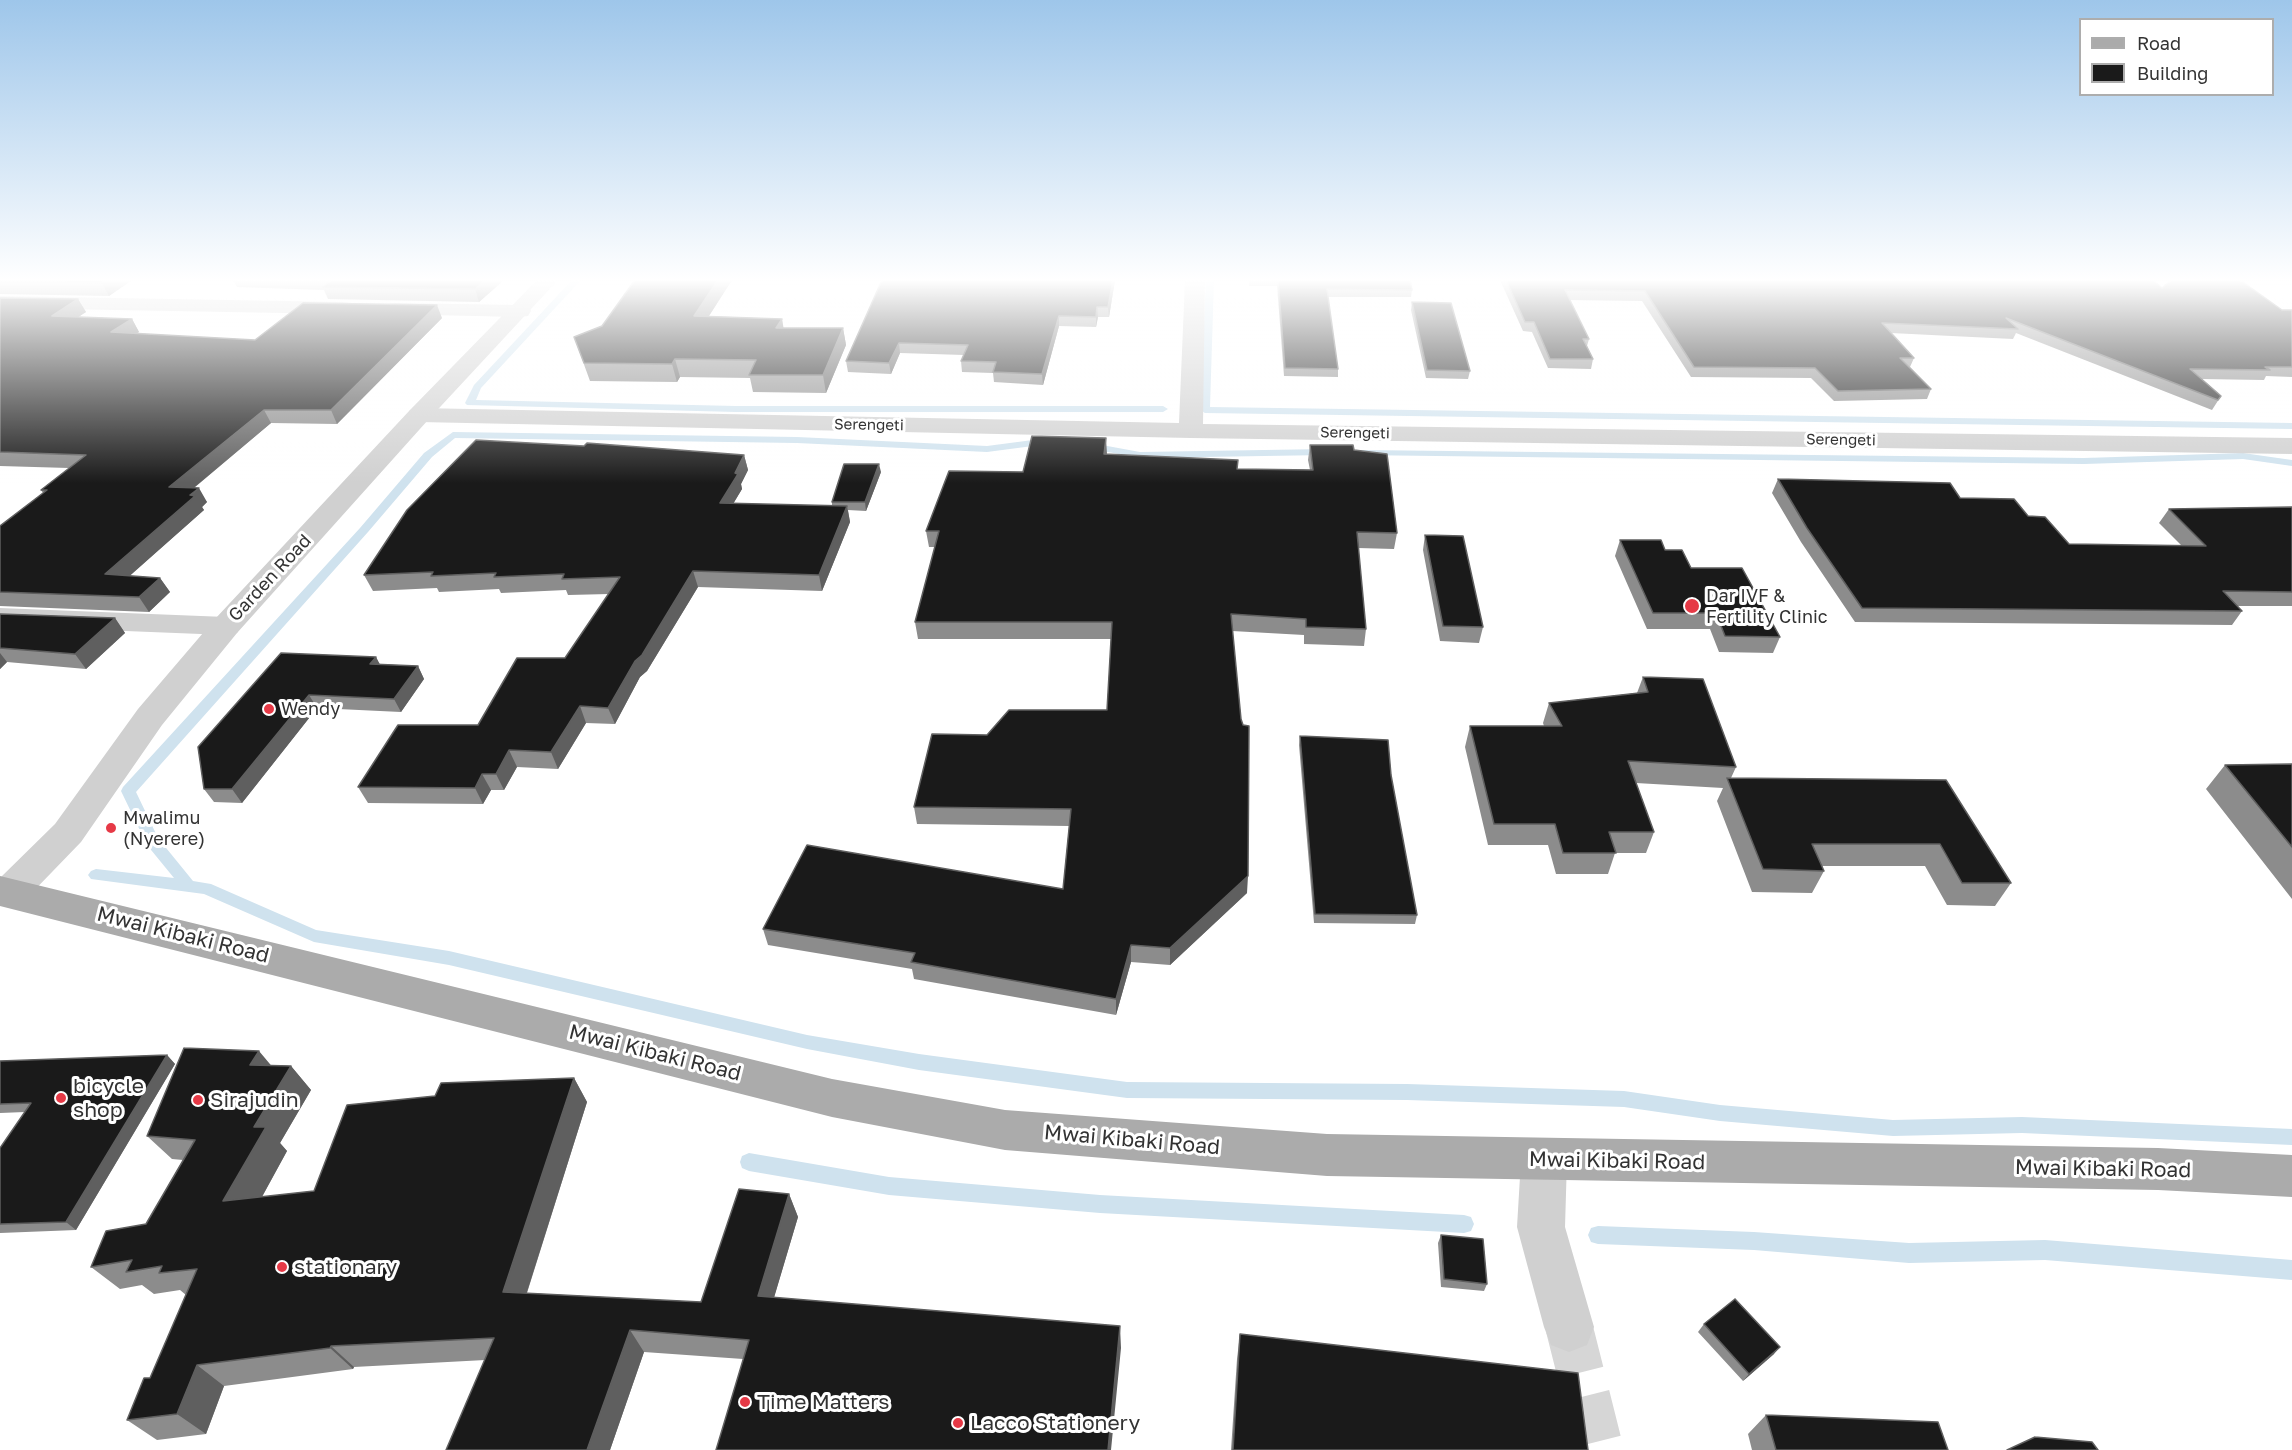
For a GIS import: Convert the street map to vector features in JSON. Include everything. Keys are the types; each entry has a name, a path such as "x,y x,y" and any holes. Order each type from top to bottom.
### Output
{"main road":[{"name":"Mwai Kibaki Road","path":"3,896 831,1098 1005,1130 1327,1155 2158,1169 2292,1176"}],"street":[{"name":"Garden Road","path":"3,896 68,833 150,717 226,626 485,348"},
{"path":"1191,431 1193,348"},
{"name":"Serengeti","path":"419,416 1191,431 2292,446"},
{"path":"0,616 226,626"},
{"path":"1544,1160 1541,1227 1569,1327"}],"building":[{"path":"0,348 394,348 331,410 264,410 169,487 199,488 190,495 195,496 105,574 160,578 139,597 0,592 0,526 47,490 41,490 86,455 0,452"},
{"path":"578,348 835,348 823,375 749,375 756,360 675,359 672,364 584,363"},
{"path":"852,348 897,348 889,363 846,361"},
{"path":"967,348 1050,348 1042,374 993,372 996,362 961,361"},
{"path":"1283,348 1335,348 1338,369 1285,368"},
{"path":"1422,348 1463,348 1470,371 1427,370"},
{"path":"1545,348 1587,348 1593,359 1550,359"},
{"path":"1682,348 1905,348 1914,358 1900,358 1931,389 1838,391 1815,368 1694,367"},
{"path":"2083,348 2292,348 2292,367 2265,367 2270,370 2190,369 2221,396 2218,400"},
{"path":"1032,436 1106,438 1104,454 1238,460 1237,469 1313,470 1310,445 1353,445 1354,450 1387,454 1397,533 1357,532 1366,629 1306,627 1306,619 1231,614 1241,719 1243,725 1249,726 1248,876 1170,948 1131,945 1116,999 911,962 915,953 763,929 807,845 1063,889 1071,809 914,807 932,734 987,735 1009,710 1107,710 1112,622 915,622 939,531 926,531 949,471 1023,472"},
{"path":"476,440 584,446 587,443 744,455 735,473 738,474 720,503 847,506 819,575 693,571 642,655 635,661 608,708 580,706 551,752 509,750 496,774 482,774 475,788 358,787 398,725 478,725 517,658 565,658 620,577 562,579 564,574 494,577 496,573 431,576 433,572 364,575 407,510"},
{"path":"844,464 879,464 865,502 832,502"},
{"path":"1778,479 1950,483 1960,498 2014,499 2028,516 2045,517 2069,544 2206,546 2169,509 2292,507 2292,592 2223,591 2242,611 1862,608 1807,528"},
{"path":"1425,535 1463,536 1483,627 1443,626"},
{"name":"Dar IVF & Fertility Clinic","path":"1620,540 1661,540 1665,550 1682,550 1691,568 1742,568 1780,637 1725,636 1716,613 1653,613"},
{"path":"0,614 115,618 75,654 0,648"},
{"path":"281,653 376,657 370,664 418,666 394,699 309,695 232,789 204,789 198,747"},
{"path":"1643,677 1703,679 1736,767 1628,761 1654,832 1609,832 1616,853 1563,853 1555,824 1494,824 1470,726 1562,726 1549,703 1648,692"},
{"path":"1300,736 1388,740 1391,775 1417,915 1315,914"},
{"path":"2292,764 2292,847 2225,765"},
{"path":"1727,778 1946,780 2011,883 1962,883 1940,844 1812,844 1824,871 1763,869"},
{"path":"184,1048 259,1051 250,1065 291,1066 254,1127 266,1127 223,1201 314,1191 347,1105 435,1096 441,1083 574,1078 503,1292 701,1302 739,1189 789,1194 758,1296 1120,1326 1108,1450 716,1450 749,1340 630,1330 587,1450 446,1450 494,1338 331,1346 330,1348 197,1365 177,1414 127,1420 144,1378 150,1378 197,1269 159,1273 162,1266 126,1272 132,1260 91,1267 106,1231 146,1224 195,1140 147,1136"},
{"path":"167,1055 66,1222 0,1224 0,1148 31,1103 0,1104 0,1061"},
{"path":"1441,1235 1483,1239 1487,1284 1444,1279"},
{"path":"1735,1299 1780,1347 1749,1374 1704,1324"},
{"path":"1240,1334 1578,1373 1588,1450 1233,1450"},
{"path":"1766,1415 1938,1422 1948,1450 1776,1450"},
{"path":"2035,1437 2092,1442 2098,1450 2007,1450"}],"waterway":[{"path":"514,348 477,387 470,403 736,409 1163,409"},
{"path":"1207,348 1205,410 2292,426"},
{"path":"189,886 152,841 128,791 364,530 428,455 453,435 797,440 987,449 1048,441"},
{"path":"1091,446 1140,455 1326,452"},
{"path":"1360,453 2084,461 2243,456 2292,463"},
{"path":"96,875 189,886"},
{"path":"189,886 206,888 314,936 449,958 807,1042 919,1062 1127,1090 1407,1092 1624,1099 1720,1113 1893,1128 2022,1125 2292,1137"},
{"path":"749,1162 889,1186 1100,1204 1464,1224"},
{"path":"1598,1235 1754,1241 1909,1253 2045,1250 2292,1270"}],"tunnel":[{"path":"1569,1327 1600,1450"}],"place":[{"name":"Dar IVF & Fertility Clinic","path":"1692,606"},
{"name":"Wendy","path":"269,709"},
{"name":"Mwalimu (Nyerere)","path":"111,828"},
{"name":"bicycle shop","path":"61,1098"},
{"name":"Sirajudin","path":"198,1100"},
{"name":"stationary","path":"282,1267"},
{"name":"Time Matters","path":"745,1402"},
{"name":"Lacco Stationery","path":"958,1423"}]}
